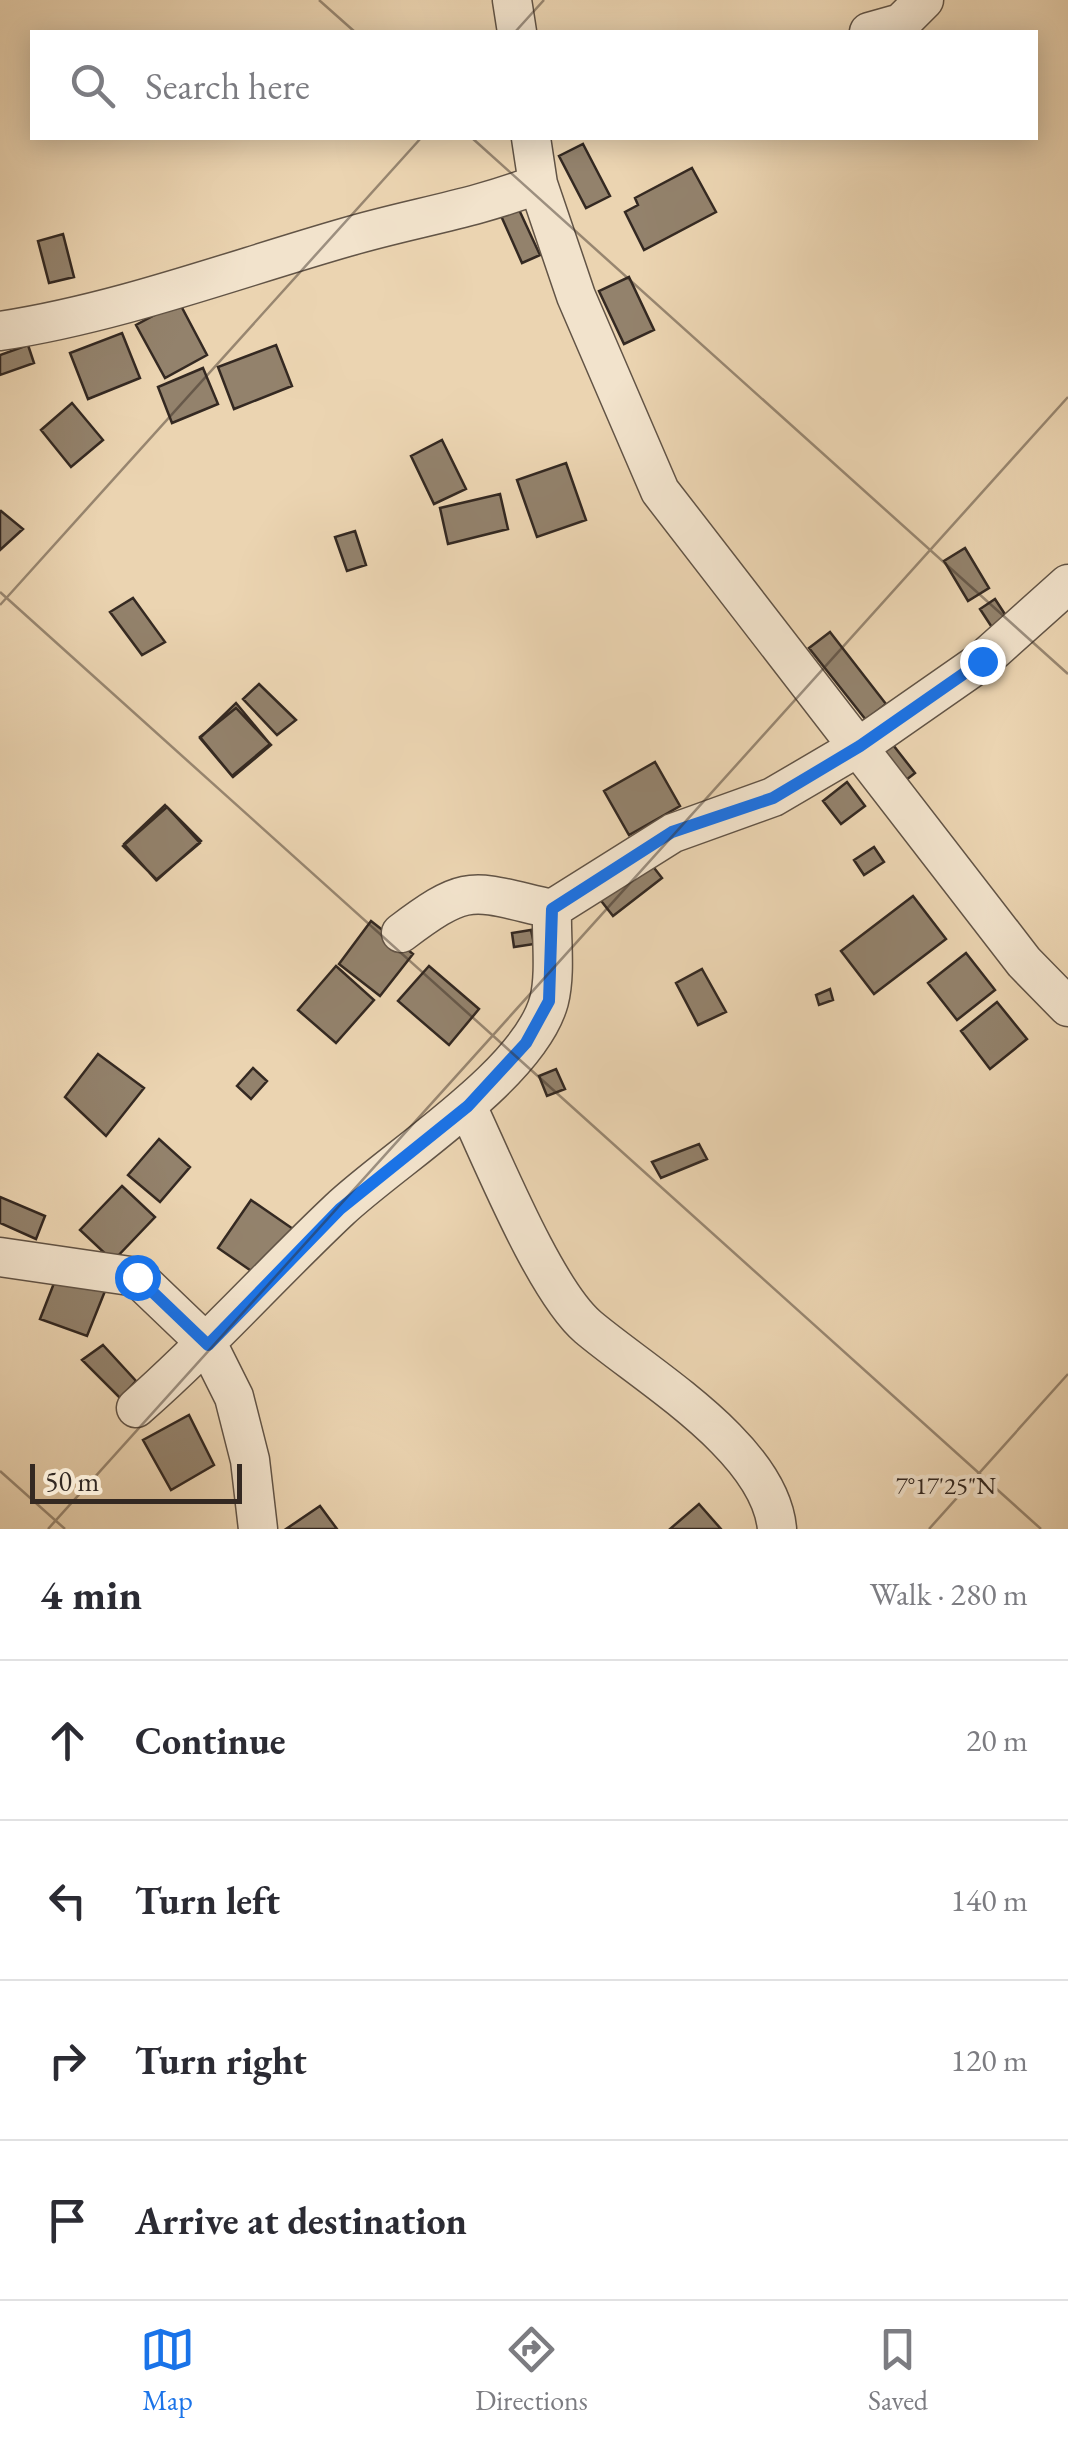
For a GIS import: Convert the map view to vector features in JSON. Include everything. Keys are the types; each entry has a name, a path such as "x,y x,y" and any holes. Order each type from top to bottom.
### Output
{"street":[{"path":"512,0 517,30"},
{"path":"876,30 901,23 924,0"},
{"path":"531,140 538,184 576,296 660,491 1024,962 1068,1007"},
{"path":"0,331 72,320 370,230 486,205 538,184"},
{"path":"400,933 439,904 471,891 552,909 672,832 773,798 860,746 982,661 1068,584"},
{"path":"136,1408 208,1345 340,1209 468,1106 526,1043 549,1001 552,909"},
{"path":"468,1106 515,1211 584,1324 745,1459 776,1514 777,1529"},
{"path":"0,1257 137,1277 208,1345 234,1397 250,1460 258,1529"}],"building":[{"path":"583,144 610,196 586,208 559,156"},
{"path":"692,168 716,212 644,250 625,212 638,205 635,198"},
{"path":"515,201 540,255 522,263 498,209"},
{"path":"63,234 74,277 49,283 38,241"},
{"path":"629,277 654,330 624,344 599,291"},
{"path":"179,302 207,355 165,378 136,325"},
{"path":"122,333 140,378 88,399 70,353"},
{"path":"28,345 34,363 0,375 0,355"},
{"path":"276,345 292,386 234,409 218,367"},
{"path":"203,368 218,404 172,423 158,387"},
{"path":"72,403 103,440 71,467 41,430"},
{"path":"442,440 466,489 434,504 411,456"},
{"path":"566,463 586,520 537,537 517,480"},
{"path":"500,494 508,529 448,544 440,508"},
{"path":"0,512 23,529 0,550"},
{"path":"355,531 366,565 347,571 335,537"},
{"path":"965,548 989,588 968,601 944,561"},
{"path":"133,598 165,642 142,655 110,612"},
{"path":"995,599 1010,622 995,632 980,609"},
{"path":"830,632 886,704 866,720 809,648"},
{"path":"259,684 296,720 277,735 243,699"},
{"path":"236,703 270,744 232,776 200,738"},
{"path":"236,708 271,745 233,777 200,737"},
{"path":"890,741 915,773 901,784 876,752"},
{"path":"655,762 680,806 629,835 604,791"},
{"path":"847,782 865,806 841,824 823,801"},
{"path":"165,805 200,843 156,880 124,844"},
{"path":"167,807 201,841 157,880 123,846"},
{"path":"874,847 884,862 864,875 854,860"},
{"path":"644,855 662,878 613,916 595,893"},
{"path":"913,896 946,939 874,994 841,951"},
{"path":"371,921 413,954 380,996 339,964"},
{"path":"531,930 534,944 514,947 512,933"},
{"path":"966,953 995,990 957,1020 928,983"},
{"path":"336,966 374,1000 336,1043 298,1010"},
{"path":"429,966 479,1009 449,1045 398,1001"},
{"path":"702,969 726,1012 698,1025 676,983"},
{"path":"830,989 833,1000 819,1005 816,995"},
{"path":"997,1002 1027,1039 990,1069 961,1031"},
{"path":"98,1054 144,1088 106,1136 65,1097"},
{"path":"253,1068 267,1081 251,1099 237,1086"},
{"path":"556,1069 565,1089 547,1096 539,1076"},
{"path":"159,1139 190,1167 160,1202 128,1175"},
{"path":"699,1144 707,1159 661,1178 652,1162"},
{"path":"122,1186 155,1217 113,1261 80,1230"},
{"path":"0,1197 45,1216 36,1239 0,1223"},
{"path":"251,1200 296,1231 263,1279 218,1248"},
{"path":"56,1278 105,1291 87,1336 40,1319"},
{"path":"103,1345 136,1381 120,1398 82,1360"},
{"path":"189,1415 214,1465 171,1490 143,1440"},
{"path":"699,1504 721,1529 670,1529"},
{"path":"320,1506 337,1529 286,1529"}],"route":[{"path":"137,1277 208,1345 340,1209 468,1106 526,1043 549,1001 552,909 672,832 773,798 860,746 982,661"}]}
